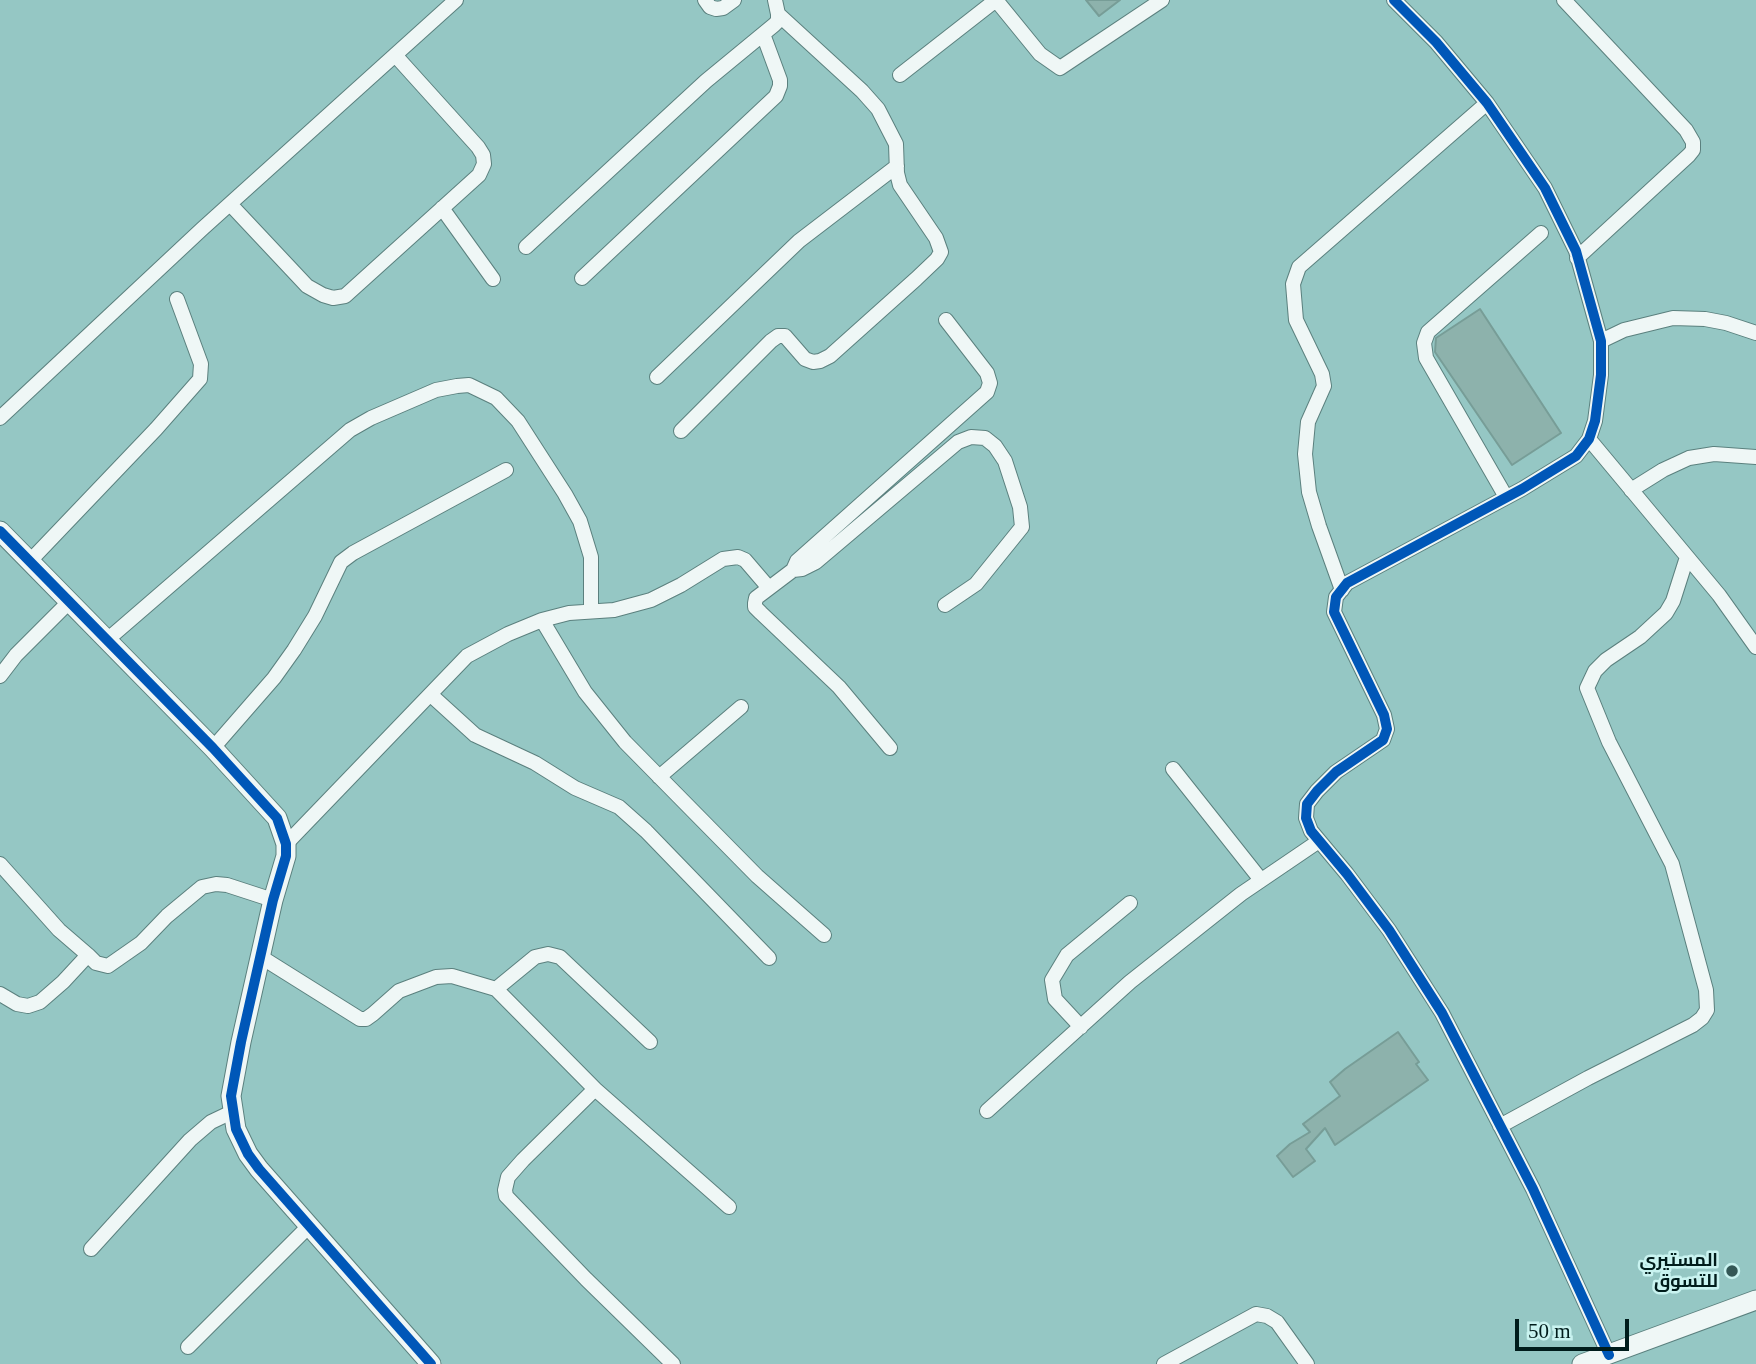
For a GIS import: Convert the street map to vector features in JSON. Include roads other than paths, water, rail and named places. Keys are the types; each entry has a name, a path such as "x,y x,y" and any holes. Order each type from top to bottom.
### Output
{"street":[{"path":"0,418 230,204 456,0"},
{"path":"705,0 710,7 716,9 723,8 734,0"},
{"path":"900,75 996,0 1040,54 1060,68 1161,0"},
{"path":"1394,0 1436,42 1487,103 1545,188 1577,258 1601,341 1601,375 1589,439 1576,456 1347,583 1336,597 1334,612 1384,715 1387,729 1383,740 1336,772 1307,804 1306,818 1311,831 1388,930 1442,1013 1533,1189 1609,1355"},
{"path":"1564,0 1686,130 1693,142 1693,150 1689,156 1577,258"},
{"path":"526,247 706,82 778,21 777,7"},
{"path":"681,431 778,336 785,336 805,359 820,361 830,356 940,256 941,247 900,185 896,144 878,110 777,7"},
{"path":"582,278 775,96 780,86 779,80 763,34"},
{"path":"230,204 307,286 333,298 345,296 479,175 484,164 483,155 395,55"},
{"path":"1342,590 1309,492 1305,454 1308,422 1324,386 1322,374 1296,320 1293,284 1299,267 1487,103"},
{"path":"657,377 799,241 897,166"},
{"path":"442,208 492,279"},
{"path":"1506,497 1426,358 1424,343 1428,332 1541,233"},
{"path":"30,561 200,379 201,364 177,299"},
{"path":"1601,341 1624,330 1673,318 1704,319 1756,333"},
{"path":"890,748 839,687 755,607 756,598 793,569 797,561 987,392 990,383 987,373 946,320"},
{"path":"107,640 350,430 436,390 469,385 496,398 518,421 580,521 591,557 591,611"},
{"path":"793,569 802,569 816,562 958,442 971,437 985,438 995,446 1005,461 1020,507 1022,527 976,584 945,605"},
{"path":"1589,439 1719,595 1756,647"},
{"path":"1631,490 1689,458 1714,454 1756,457"},
{"path":"213,748 274,678 294,650 315,616 341,562 506,470"},
{"path":"0,531 213,748 277,818 286,844 284,864 272,900 240,1042 231,1096 236,1129 248,1154 431,1364"},
{"path":"286,844 467,656 542,620 591,611 614,610 651,600 723,559 738,556 745,560 769,588"},
{"path":"1500,1126 1693,1025 1702,1018 1706,1010 1706,990 1672,864 1609,742 1587,688 1595,671 1606,660 1640,637 1666,613 1673,601 1687,557"},
{"path":"0,676 16,655 70,601"},
{"path":"542,620 585,692 625,742 757,876 824,935"},
{"path":"431,695 475,734 535,763 575,788 619,807 646,831 769,958"},
{"path":"659,777 741,707"},
{"path":"1173,769 1261,880"},
{"path":"987,1111 1130,982 1261,880 1319,841"},
{"path":"0,864 60,930 96,963 108,966 141,943 167,916 202,887 227,885 272,900"},
{"path":"1081,1027 1055,999 1052,980 1067,955 1130,903"},
{"path":"496,989 535,957 548,954 559,957 650,1042"},
{"path":"0,994 18,1004 28,1006 40,1002 88,955"},
{"path":"261,957 359,1019 366,1019 399,991 436,977 460,977 496,989 595,1089 729,1207"},
{"path":"595,1089 508,1177 506,1196 673,1364"},
{"path":"91,1249 190,1140 211,1122 232,1112"},
{"path":"188,1347 310,1225"},
{"path":"1582,1364 1756,1300"},
{"path":"1164,1364 1256,1314 1268,1316 1277,1322 1307,1364"}],"place":[{"name":"المستيري للتسوق","path":"1732,1271"}]}
